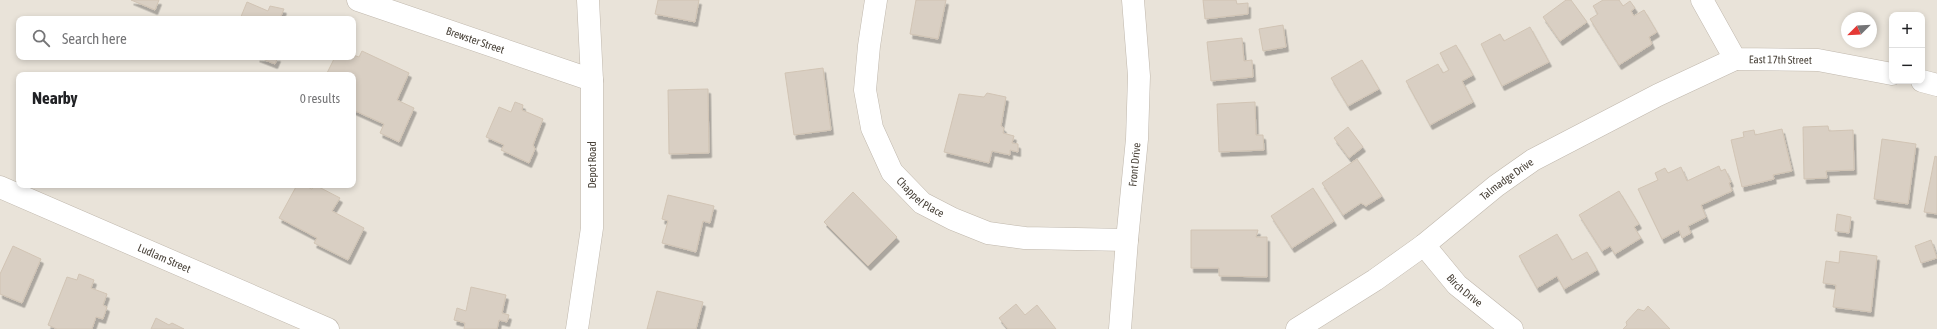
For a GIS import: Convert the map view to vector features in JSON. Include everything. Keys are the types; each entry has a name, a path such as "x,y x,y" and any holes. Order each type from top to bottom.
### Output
{"street":[{"name":"Brewster Street","path":"358,0 592,80"},
{"name":"Depot Road","path":"577,329 592,228 592,80 588,0"},
{"name":"Chappel Place","path":"876,0 869,46 865,90 872,128 892,172 922,203 953,219 988,233 1025,238 1127,240"},
{"name":"Front Drive","path":"1120,329 1137,139 1139,76 1133,0"},
{"name":"East 17th Street","path":"1702,0 1735,59 1818,60 1889,73"},
{"name":"Talmadge Drive","path":"1297,329 1375,280 1424,245 1496,186 1533,160 1645,102 1735,59"},
{"path":"1925,82 1937,85"},
{"name":"Ludlam Street","path":"0,186 328,329"},
{"name":"Birch Drive","path":"1424,245 1457,284 1512,329"}],"shaded area":[{"path":"0,0 1937,0 1937,329 0,329"}],"building":[{"path":"131,0 159,0 155,10"},
{"path":"658,0 699,0 695,22 655,14"},
{"path":"916,0 946,0 938,39 910,34"},
{"path":"1203,0 1236,0 1237,4 1248,3 1248,14 1205,19"},
{"path":"1566,0 1571,0 1587,22 1560,41 1543,17"},
{"path":"1603,0 1619,0 1623,6 1630,1 1635,8 1631,11 1634,16 1644,10 1657,32 1649,37 1652,44 1619,65 1590,19 1598,14 1593,6"},
{"path":"247,2 268,11 270,6 284,9 281,16 241,16"},
{"path":"1283,25 1286,47 1263,51 1259,29"},
{"path":"1530,27 1549,62 1502,86 1481,44 1500,34 1504,41"},
{"path":"1242,38 1244,61 1252,60 1253,77 1211,81 1207,42"},
{"path":"1456,45 1473,75 1462,81 1473,102 1430,125 1406,81 1438,64 1443,73 1449,70 1440,53"},
{"path":"362,51 409,73 397,100 414,108 399,142 380,133 384,124 356,111 356,72 328,72 334,60 356,60 356,56 359,57"},
{"path":"265,60 277,60 275,64"},
{"path":"1362,60 1379,89 1348,106 1331,78"},
{"path":"823,68 831,130 794,135 785,73"},
{"path":"708,89 709,153 669,154 668,90"},
{"path":"987,93 1006,97 1001,126 1004,128 1003,133 1014,136 1012,143 1018,144 1018,152 1010,150 1010,155 992,151 989,163 944,152 959,94 984,97"},
{"path":"515,102 523,105 522,110 543,119 533,145 535,149 529,163 501,150 504,145 486,137 499,107 511,112"},
{"path":"1255,102 1256,135 1263,135 1264,150 1219,152 1217,104"},
{"path":"1828,126 1829,131 1853,130 1854,170 1826,171 1827,178 1804,179 1803,127"},
{"path":"1348,127 1363,147 1349,158 1334,138"},
{"path":"1782,129 1792,171 1773,175 1774,179 1742,187 1731,140 1744,137 1743,132 1754,130 1755,135"},
{"path":"1882,139 1916,144 1908,204 1874,199"},
{"path":"1935,156 1937,157 1937,214 1924,212"},
{"path":"1357,159 1382,196 1366,206 1361,203 1343,215 1322,183"},
{"path":"1719,166 1721,171 1725,169 1731,182 1729,183 1732,191 1701,205 1706,217 1688,226 1691,233 1682,238 1679,230 1662,239 1638,189 1658,180 1655,173 1665,168 1668,173 1681,167 1687,181"},
{"path":"295,188 321,188 340,198 332,211 364,228 348,260 314,243 317,238 279,218"},
{"path":"1313,188 1334,221 1292,248 1271,216"},
{"path":"1619,191 1639,224 1634,227 1641,238 1615,254 1610,246 1602,251 1579,215"},
{"path":"853,192 897,237 868,266 824,222"},
{"path":"668,195 714,206 710,223 703,221 696,252 662,243 668,221 662,219"},
{"path":"1837,214 1851,217 1849,233 1835,231"},
{"path":"1191,230 1258,230 1256,237 1267,237 1267,277 1219,276 1219,268 1191,268"},
{"path":"1557,234 1572,260 1587,252 1597,270 1564,289 1557,276 1537,288 1519,256"},
{"path":"1931,240 1937,258 1921,263 1915,246"},
{"path":"13,246 41,259 22,303 0,294 0,274"},
{"path":"1840,251 1877,256 1871,312 1833,307 1836,285 1823,283 1826,261 1839,263"},
{"path":"79,274 94,280 91,288 107,294 103,305 107,307 103,319 96,317 92,329 57,329 48,325 67,277 77,280"},
{"path":"471,287 506,295 502,313 509,315 507,322 499,320 497,329 464,329 465,323 454,320 457,308 466,311"},
{"path":"657,291 703,302 696,329 647,329"},
{"path":"1016,304 1025,315 1037,305 1056,329 1008,329 999,318"},
{"path":"1648,306 1670,329 1623,329 1627,325 1626,322 1638,309 1644,311"},
{"path":"156,318 169,325 172,323 184,329 151,329"}]}
